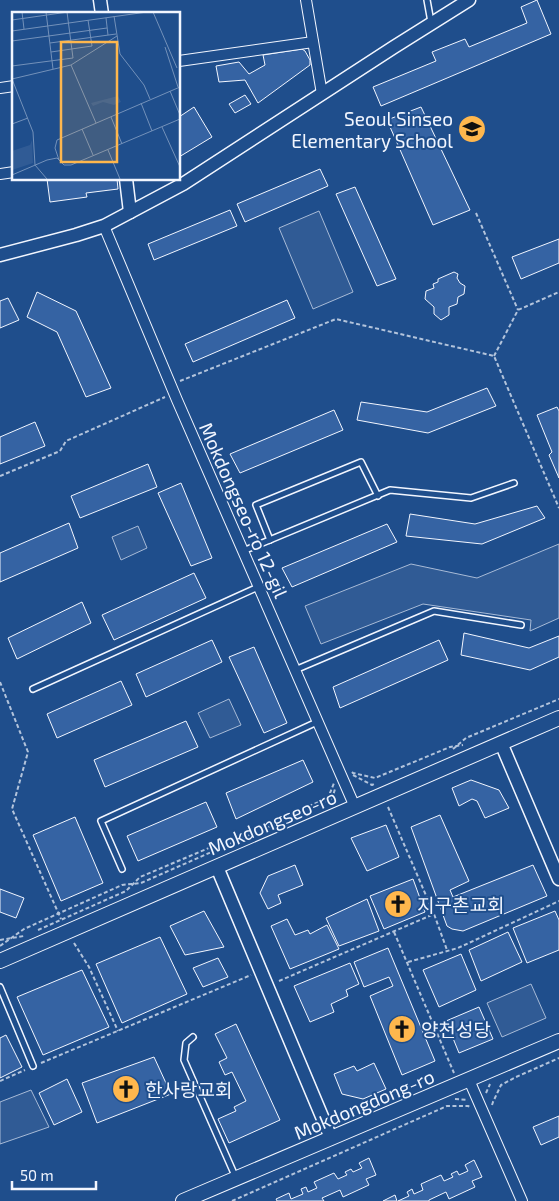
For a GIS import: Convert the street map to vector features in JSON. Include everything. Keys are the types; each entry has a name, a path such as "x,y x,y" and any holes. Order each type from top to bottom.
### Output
{"main road":[{"name":"Mokdongseo-ro","path":"0,961 64,925 218,867 355,807 381,788 502,743 559,718"},
{"name":"Mokdongdong-ro","path":"183,1201 559,1042"}],"street":[{"path":"306,0 322,94"},
{"path":"0,255 104,226 183,184 468,0"},
{"path":"180,62 313,42"},
{"path":"126,180 130,212"},
{"name":"Mokdongseo-ro 12-gil","path":"104,226 172,389 355,807"},
{"path":"502,743 559,878"},
{"path":"218,867 331,1138"},
{"path":"464,1082 485,1116 522,1201"}],"lane":[{"path":"427,0 432,23"},
{"path":"270,540 256,505 265,501 361,462 378,496"},
{"path":"243,551 390,490 471,498 514,483"},
{"path":"33,689 258,587"},
{"path":"295,670 434,611 521,625"},
{"path":"122,869 101,821 317,722"},
{"path":"0,987 33,1066"},
{"path":"193,1037 186,1043 184,1060 236,1178"}],"path":[{"path":"476,213 518,310"},
{"path":"494,356 518,310 559,292"},
{"path":"0,476 60,451 66,441 172,389 336,320 494,356"},
{"path":"494,356 559,508"},
{"path":"0,682 28,752 12,810 64,925 89,967 118,1031"},
{"path":"449,753 466,738 559,699"},
{"path":"31,933 64,925 126,891 140,877 328,798 334,782 332,772 338,769 348,766 353,773 375,778 450,747 464,745"},
{"path":"0,946 24,929 122,885 141,883 332,799 336,786 351,774 381,788 434,914 447,950"},
{"path":"408,962 458,948 559,902"},
{"path":"267,986 434,914"},
{"path":"394,931 464,1082"},
{"path":"0,940 24,936"},
{"path":"0,1081 261,971"},
{"path":"232,1201 447,1106 468,1106 478,1112 482,1119 491,1113 493,1102 501,1085 559,1058"}],"shaded area":[{"path":"319,211 353,292 313,309 279,228"},
{"path":"138,526 147,548 121,560 112,537"},
{"path":"559,544 559,618 530,631 531,620 423,604 321,644 305,606 411,564 477,578"},
{"path":"229,699 241,725 210,738 198,713"},
{"path":"531,984 546,1018 502,1037 487,1003"},
{"path":"31,1090 49,1127 0,1144 0,1102"}],"building":[{"path":"537,0 551,34 381,106 373,87 436,61 432,52 465,39 469,47 527,23 521,7"},
{"path":"302,49 310,60 310,65 258,103 245,80 219,82 216,66 239,62 249,74 265,65 263,55"},
{"path":"245,95 251,104 235,113 229,104"},
{"path":"194,107 212,137 180,156 180,116"},
{"path":"421,107 470,210 433,225 387,120"},
{"path":"320,169 328,186 245,222 237,204"},
{"path":"47,180 117,180 118,189 86,193 87,197 50,202"},
{"path":"355,187 396,279 377,286 336,194"},
{"path":"230,210 237,226 154,260 148,244"},
{"path":"559,239 559,263 521,279 512,257"},
{"path":"454,272 458,274 457,278 460,283 465,286 464,294 458,297 457,304 449,307 449,315 441,320 434,314 434,307 425,299 426,291 434,288 433,284 438,282 438,279"},
{"path":"37,292 76,311 111,388 86,397 57,332 27,317"},
{"path":"8,298 19,320 0,328 0,301"},
{"path":"287,300 295,318 193,362 185,344"},
{"path":"487,388 496,406 428,433 357,420 361,402 427,412"},
{"path":"557,407 559,411 559,478 549,455 552,452 537,415"},
{"path":"334,410 343,430 240,473 230,454"},
{"path":"35,422 45,446 0,464 0,437"},
{"path":"148,464 157,487 80,518 71,496"},
{"path":"181,483 212,558 191,566 158,493"},
{"path":"537,506 545,518 482,544 406,536 410,514 475,524"},
{"path":"69,523 78,548 0,582 0,553"},
{"path":"387,524 397,542 292,587 282,568"},
{"path":"194,573 206,598 114,640 102,615"},
{"path":"82,602 91,623 17,659 8,638"},
{"path":"464,633 529,648 559,636 559,657 530,670 461,655"},
{"path":"212,640 222,662 146,697 136,674"},
{"path":"439,640 448,660 340,708 333,687"},
{"path":"254,647 287,723 264,733 229,657"},
{"path":"121,681 132,705 57,738 47,714"},
{"path":"186,721 198,747 105,787 94,760"},
{"path":"303,760 313,782 236,819 226,793"},
{"path":"471,780 499,790 509,808 485,818 477,801 472,799 459,806 452,788"},
{"path":"206,802 217,827 138,861 127,836"},
{"path":"440,815 469,881 450,890 453,897 533,865 547,896 463,931 447,926 411,827"},
{"path":"75,817 103,883 61,901 33,835"},
{"path":"386,825 399,857 367,871 351,838"},
{"path":"295,865 303,885 278,895 281,903 268,909 260,893 268,876"},
{"name":"지구촌교회","path":"413,879 425,912 384,929 370,896"},
{"path":"0,889 24,898 16,918 0,912"},
{"path":"367,899 379,931 339,946 326,918"},
{"path":"204,911 224,947 185,955 170,926"},
{"path":"555,911 559,920 559,950 527,963 513,928"},
{"path":"287,919 295,935 308,930 310,934 327,925 339,949 290,969 271,926"},
{"path":"508,932 522,962 481,981 469,950"},
{"path":"160,937 187,994 122,1023 96,964"},
{"name":"양천성당","path":"388,948 435,1061 402,1075 370,996 393,986 389,977 364,987 354,962"},
{"path":"461,954 476,990 439,1007 423,970"},
{"path":"218,958 228,977 203,987 193,968"},
{"path":"350,963 359,984 346,990 348,996 331,1004 334,1012 310,1022 294,986"},
{"path":"82,970 109,1027 43,1055 17,997"},
{"path":"479,1007 493,1039 459,1053 446,1021"},
{"path":"236,1024 280,1120 229,1143 218,1119 236,1111 234,1107 246,1101 232,1072 225,1075 219,1062 227,1058 215,1034"},
{"path":"6,1035 22,1067 0,1078 0,1038"},
{"name":"한사랑교회","path":"154,1057 171,1094 97,1123 82,1083"},
{"path":"374,1063 386,1089 363,1099 342,1094 334,1074 354,1066 357,1071"},
{"path":"67,1079 82,1112 54,1125 39,1093"},
{"path":"559,1116 559,1137 541,1145 533,1127"},
{"path":"369,1158 376,1175 366,1179 369,1185 343,1197 340,1190 322,1198 324,1201 277,1201 276,1199 289,1193 291,1199 303,1194 301,1189 306,1187 308,1192 317,1188 314,1182 334,1173 338,1179 347,1175 345,1172 351,1169 353,1172 362,1168 359,1163"},
{"path":"474,1160 482,1177 472,1181 475,1187 449,1199 446,1192 429,1201 398,1201 409,1196 407,1192 412,1189 414,1194 423,1190 421,1184 441,1175 444,1181 453,1177 451,1174 457,1171 459,1175 468,1171 465,1165"},
{"path":"395,1195 397,1201 383,1201"}],"place":[{"name":"Seoul Sinseo Elementary School","path":"472,129"},
{"name":"지구촌교회","path":"398,904"},
{"name":"양천성당","path":"402,1029"},
{"name":"한사랑교회","path":"126,1089"}]}
